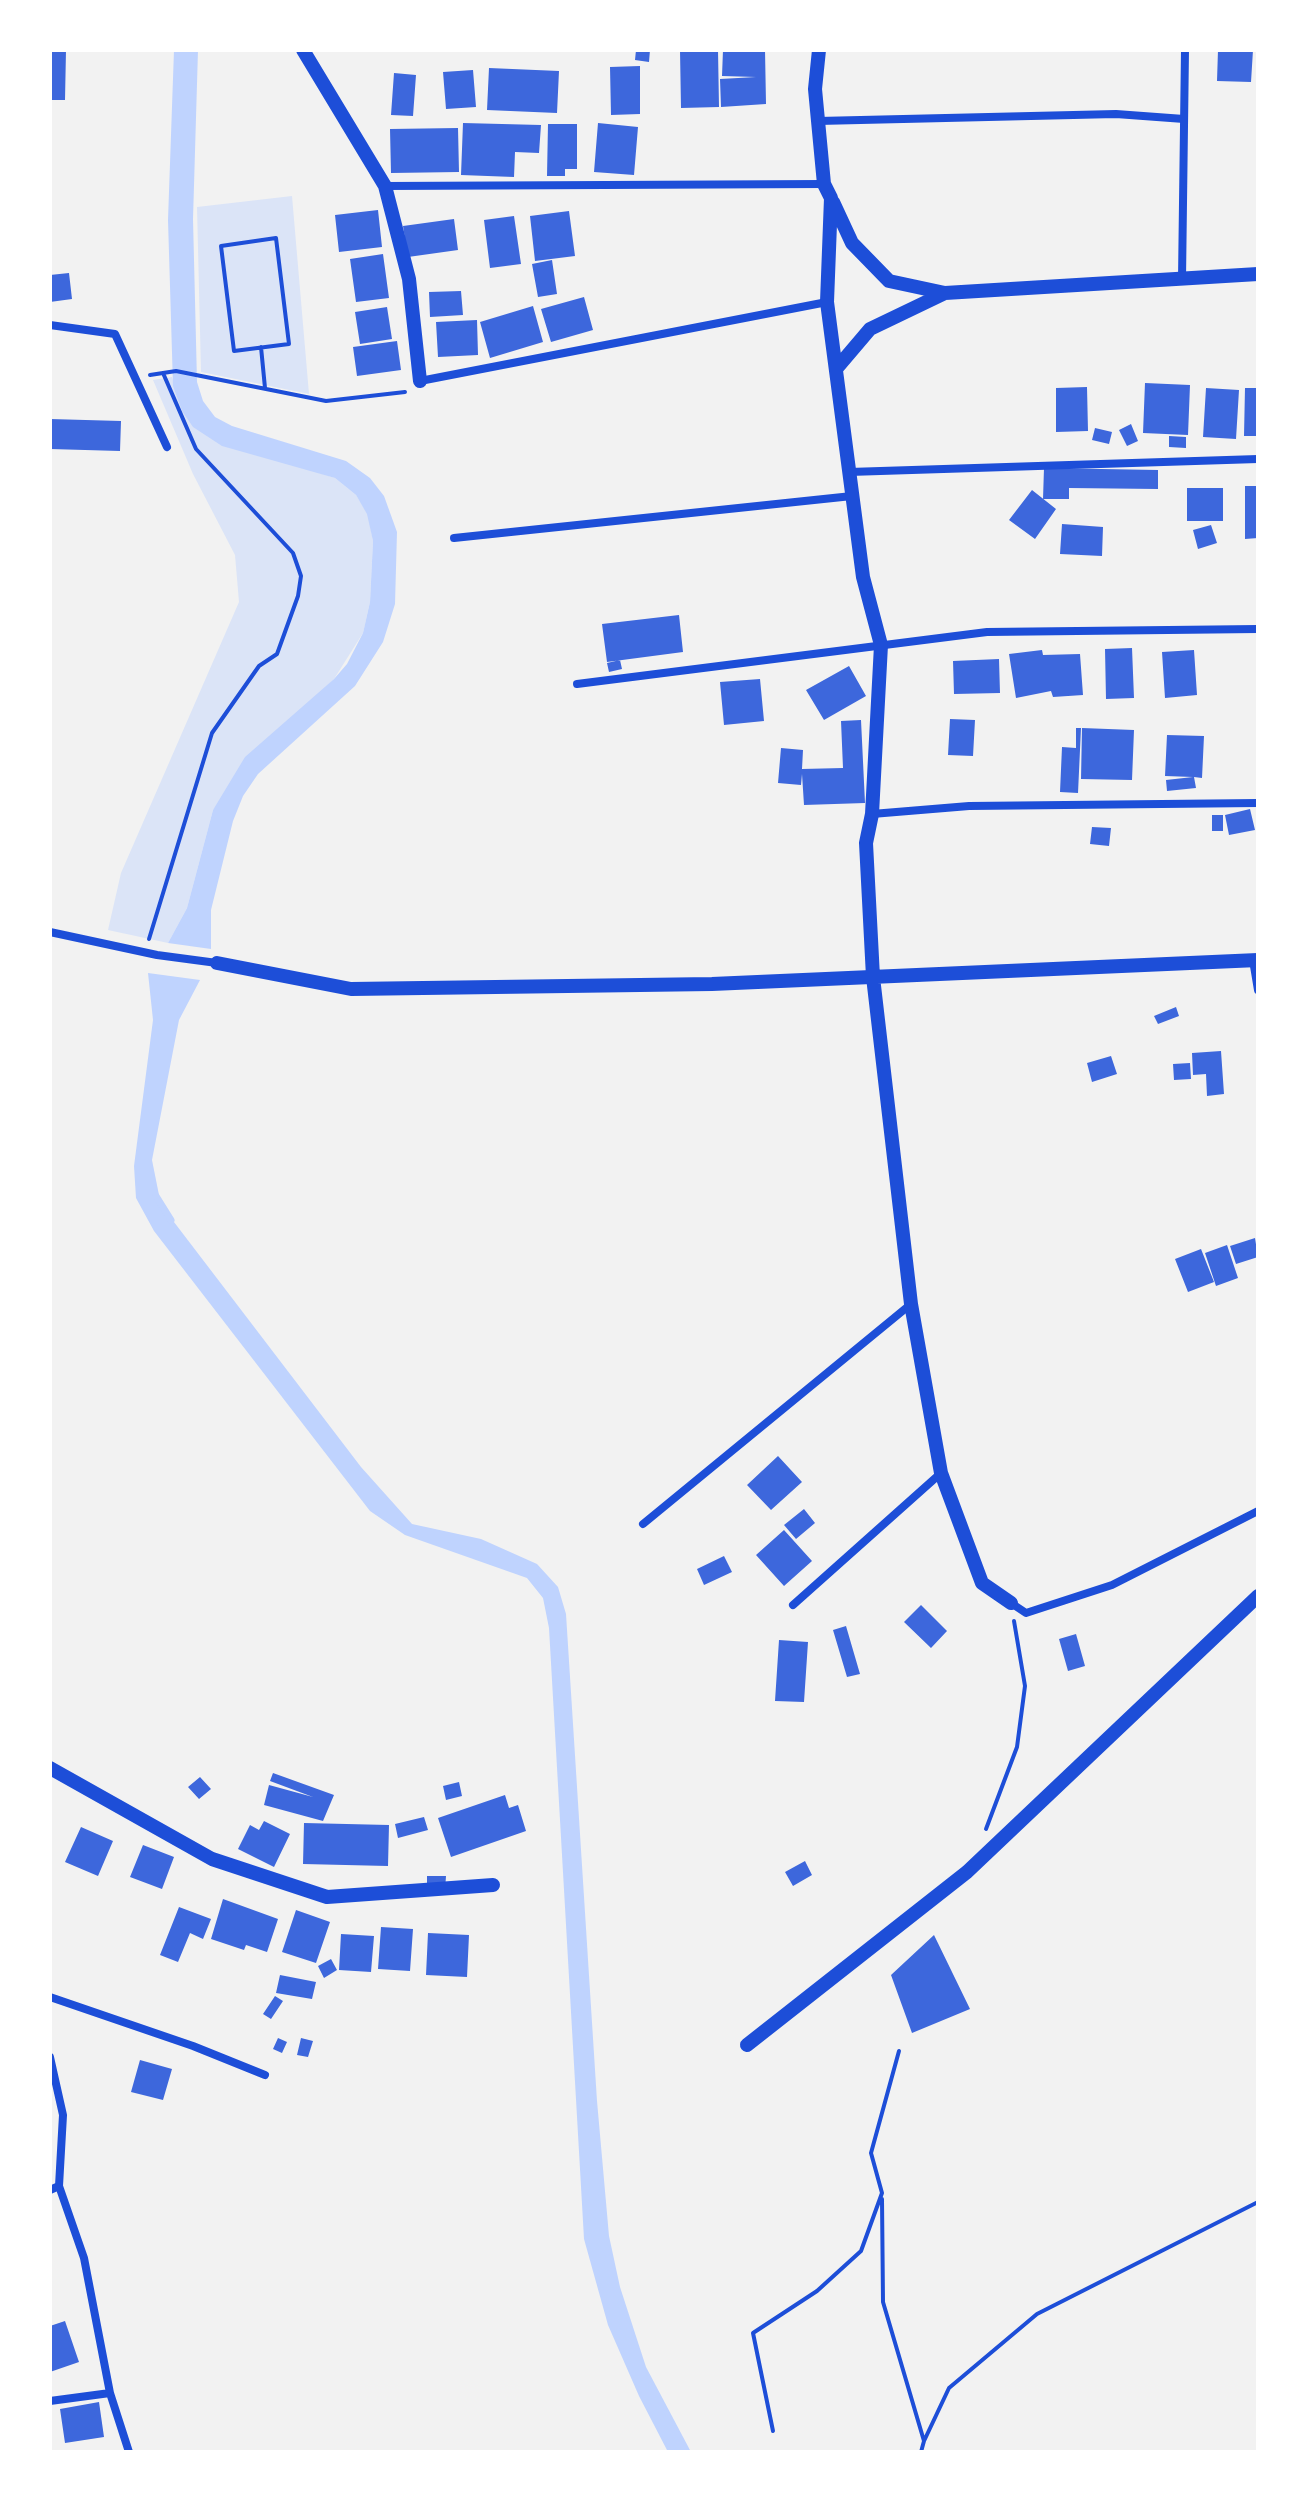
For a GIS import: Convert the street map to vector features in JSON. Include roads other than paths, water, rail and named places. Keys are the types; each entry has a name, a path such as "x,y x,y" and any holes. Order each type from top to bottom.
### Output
{"street":[{"path":"303,50 385,186 409,279 420,381 827,302"},
{"path":"819,50 815,89 824,184 852,243 889,281 945,293 1258,274"},
{"path":"1182,279 1185,50"},
{"path":"818,121 1116,114 1184,119"},
{"path":"385,186 824,184"},
{"path":"831,198 827,302 863,577 881,645 872,814 866,843 873,977 911,1304 941,1473 982,1583 1026,1613 1112,1585 1258,1511"},
{"path":"836,369 870,329 945,293"},
{"path":"50,325 115,334 167,447"},
{"path":"849,472 1258,459"},
{"path":"454,538 852,496"},
{"path":"577,684 987,632 1258,629"},
{"path":"872,814 969,806 1258,803"},
{"path":"50,932 157,955 217,963 351,989 712,984 1255,960 1258,990"},
{"path":"643,1524 911,1304"},
{"path":"793,1605 941,1473"},
{"path":"747,2045 967,1872 1258,1596"},
{"path":"50,1768 212,1859 327,1897 493,1885"},
{"path":"50,1997 193,2046 265,2075"},
{"path":"50,2057 63,2115 54,2188 84,2258 110,2393 129,2452"},
{"path":"50,2401 110,2393"}],"water":[{"path":"174,50 198,50 193,219 197,382 203,401 215,417 232,426 346,461 370,478 384,496 397,532 395,604 383,642 355,686 258,774 243,796 233,821 211,910 211,949 168,943 187,908 213,810 245,757 347,664 363,633 370,602 373,541 367,514 356,495 335,478 222,446 193,427 182,411 173,386 168,220"},
{"path":"148,973 200,980 179,1020 152,1160 161,1205 361,1467 412,1524 481,1539 537,1564 558,1587 566,1614 597,2101 609,2236 620,2287 646,2367 691,2452 668,2452 639,2396 608,2325 584,2239 549,1628 543,1598 527,1578 405,1535 370,1511 154,1231 136,1198 134,1166 153,1020"}],"waterway":[{"path":"156,1196 171,1220"}]}
